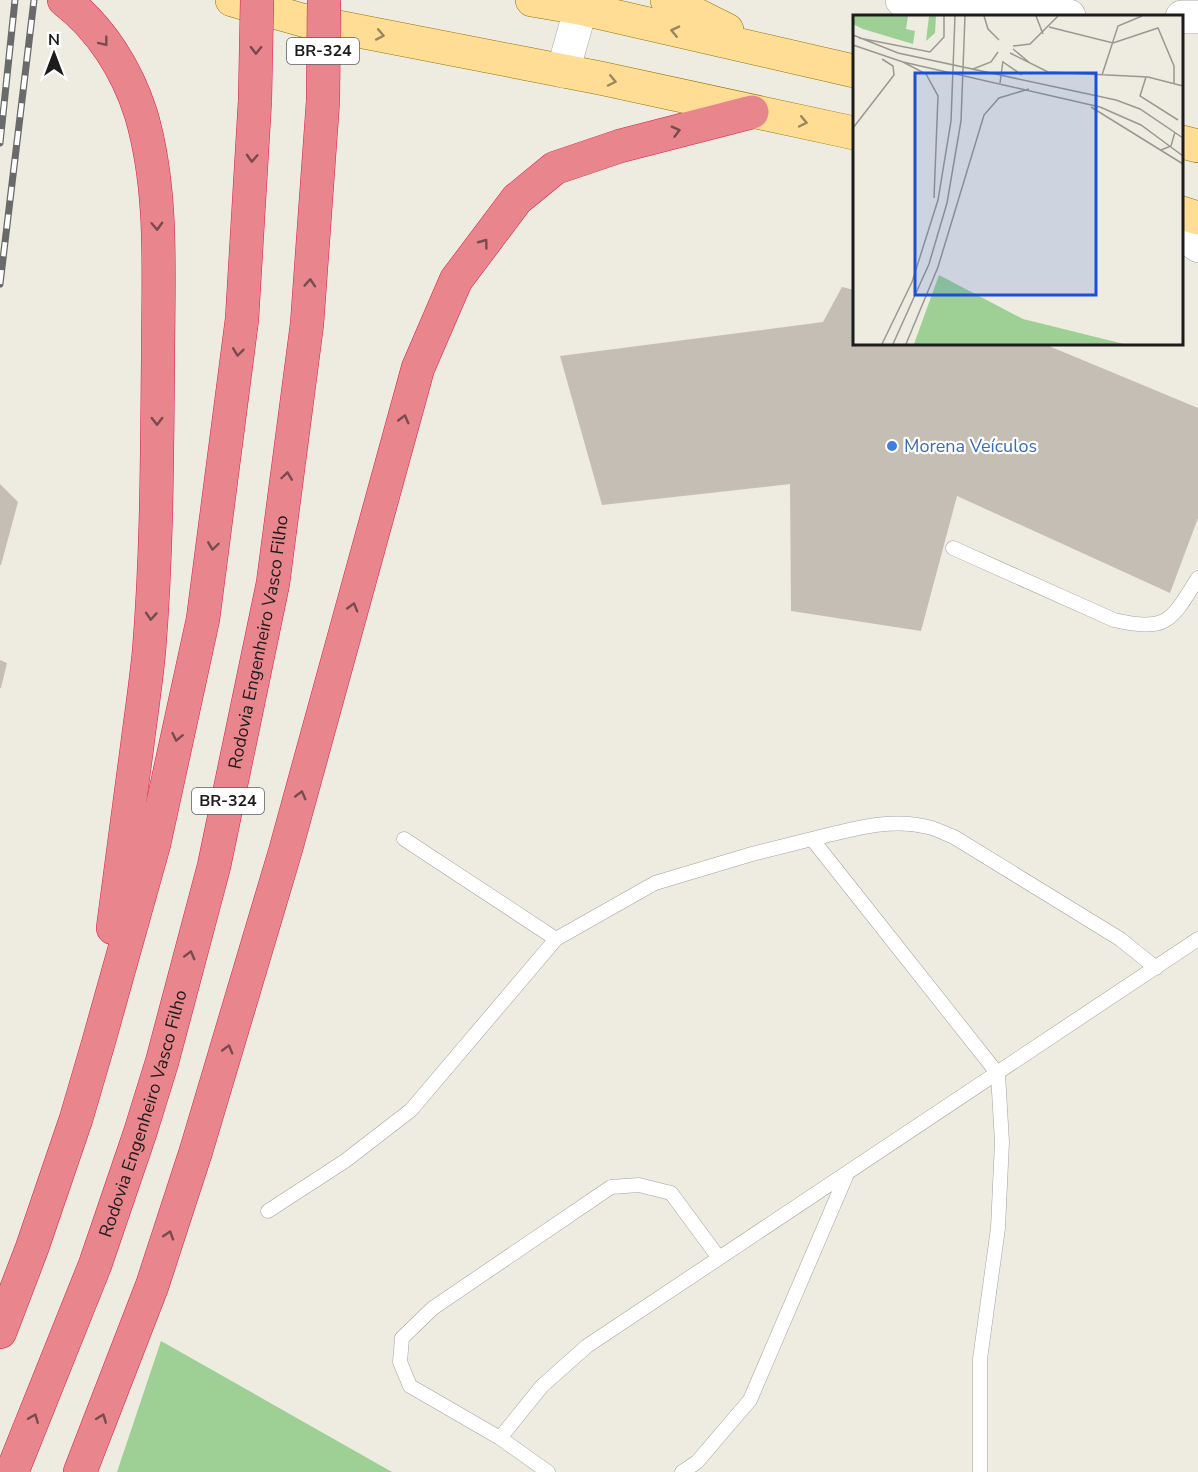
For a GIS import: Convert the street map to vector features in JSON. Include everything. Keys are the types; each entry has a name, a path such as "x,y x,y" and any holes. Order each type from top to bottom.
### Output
{"highway":[{"path":"64,0 76,9 113,53 129,83 141,113 156,192 159,275 156,537 149,653 98,1044"},
{"name":"BR-324","path":"0,1332 36,1237 76,1119 98,1044 154,844 203,619 242,319 255,99 257,0"},
{"name":"Rodovia Engenheiro Vasco Filho","path":"12,1472 95,1265 140,1133 162,1062 214,866 273,583 307,324 323,101 324,0"},
{"path":"80,1472 152,1286 196,1151 285,852 418,368 456,280 517,200 555,168 620,146 752,112"}],"main road":[{"path":"232,0 302,20 563,71 853,133"},
{"path":"532,0 579,4 774,54 853,71"},
{"path":"667,0 774,54"},
{"path":"1183,142 1198,147"},
{"path":"1183,213 1198,218"}],"street":[{"path":"902,0 971,13 1036,15"},
{"path":"563,71 579,4"},
{"path":"1183,239 1198,249"}],"lane":[{"path":"953,548 1114,620 1138,625 1161,623 1177,610 1198,578"},
{"path":"268,1212 345,1161 411,1110 556,939 656,883 752,854 876,825 903,823 929,827 954,837 1120,939 1156,968"},
{"path":"404,839 556,939"},
{"path":"812,839 998,1074 1002,1142 998,1228 980,1359 980,1472"},
{"path":"500,1438 542,1386 587,1346 1198,939"},
{"path":"682,1472 697,1462 750,1400 847,1174"},
{"path":"548,1472 500,1438 410,1386 400,1362 402,1338 433,1308 611,1187 639,1185 671,1193 719,1258"}],"green space":[{"path":"161,1341 392,1472 117,1472"}],"building":[{"name":"Morena Veículos","path":"842,287 853,290 853,345 1046,345 1198,408 1198,518 1170,593 957,496 921,631 791,611 790,484 602,505 560,356 823,322"},
{"path":"0,484 18,502 1,565 0,565"},
{"path":"0,660 7,663 1,688 0,688"}],"railway":[{"path":"0,143 15,0"},
{"path":"0,284 34,0"}],"place":[{"name":"Morena Veículos","path":"892,446"}]}
